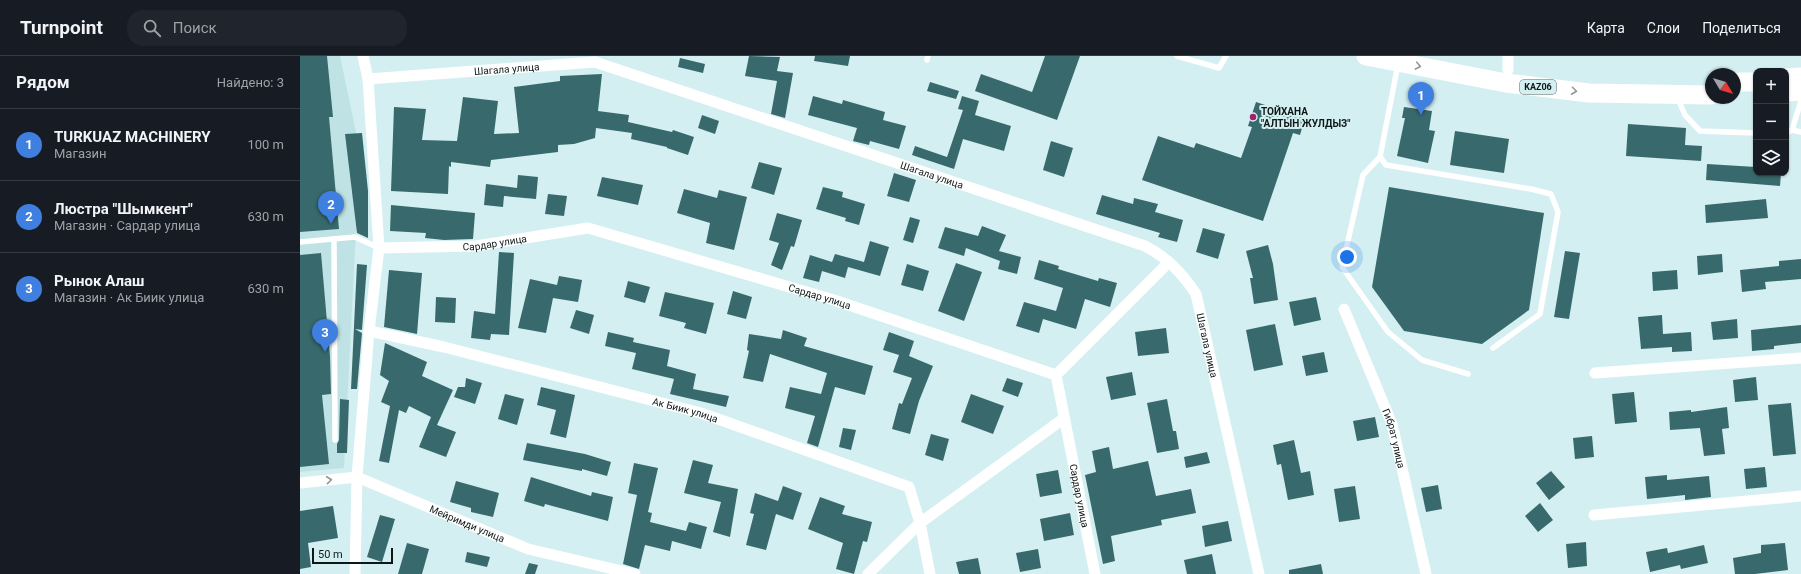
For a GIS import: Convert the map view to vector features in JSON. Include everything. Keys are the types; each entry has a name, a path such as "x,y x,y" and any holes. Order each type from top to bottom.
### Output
{"highway":[{"name":"KАZ06","path":"1366,56 1506,83 1581,92 1705,95"},
{"name":"KАZ06","path":"1436,56 1508,63 1590,80 1705,82"},
{"path":"1789,78 1801,77"},
{"path":"1741,82 1753,82"},
{"path":"1789,92 1801,91"},
{"path":"1741,95 1753,95"}],"street":[{"path":"355,574 357,477 369,331 379,248 368,79 363,56"},
{"name":"Шагала улица","path":"368,79 595,62 1144,246 1160,254 1184,276 1196,294 1259,574"},
{"name":"Сардар улица","path":"379,248 476,246 588,228 834,300 1056,375 1063,419 1095,574"},
{"path":"1056,375 1169,262"},
{"name":"Гибрат улица","path":"1344,310 1392,424 1426,574"},
{"name":"Ак Биик улица","path":"369,331 444,346 701,413 909,487 920,523 930,574"},
{"path":"1595,373 1801,358"},
{"path":"868,574 920,523 1063,419"},
{"name":"Мейримди улица","path":"300,483 357,477 528,549 635,574"},
{"path":"1594,515 1801,496"}],"lane":[{"path":"1176,56 1219,68 1226,56"},
{"path":"1398,62 1380,157 1363,175 1342,267 1388,332 1422,360 1468,374"},
{"path":"1676,95 1685,115 1700,131 1753,133"},
{"path":"1792,130 1801,100"},
{"path":"1789,132 1792,130 1801,132"},
{"path":"1380,157 1386,165 1531,189 1551,194 1558,212 1540,314 1493,348"},
{"path":"300,242 356,237 379,248"},
{"path":"334,239 335,440"}],"shaded area":[{"path":"300,56 340,56 360,151 344,468 300,472"}],"building":[{"path":"300,56 327,56 333,117 329,117 339,229 300,232"},
{"path":"749,56 780,57 777,71 793,73 785,118 771,114 777,81 745,76"},
{"path":"815,56 850,56 848,66 814,61"},
{"path":"1045,56 1080,56 1057,120 975,91 981,74 1032,92"},
{"path":"680,58 705,64 703,73 678,67"},
{"path":"602,74 598,111 629,115 628,122 672,132 673,130 694,137 688,155 667,147 631,139 632,133 596,128 595,138 574,144 558,145 558,152 491,160 490,167 451,162 451,167 449,166 448,194 391,191 394,107 426,109 422,140 457,141 463,97 498,101 494,134 519,133 514,87 560,81 560,76"},
{"path":"930,82 959,91 956,99 927,91"},
{"path":"813,96 842,104 843,100 885,112 883,120 906,126 899,149 870,141 869,145 853,141 857,128 808,115"},
{"path":"962,96 979,101 975,115 1011,126 1004,151 963,139 954,169 912,155 915,146 947,157 963,110 958,109"},
{"path":"1256,102 1305,118 1300,135 1293,133 1263,221 1142,180 1158,136 1194,148 1196,143 1241,158 1252,127 1248,126"},
{"path":"1404,107 1432,111 1429,130 1435,131 1428,163 1397,156 1405,118 1402,118"},
{"path":"702,115 719,121 715,134 698,128"},
{"path":"1628,124 1686,128 1685,145 1702,146 1701,161 1626,156"},
{"path":"1455,131 1509,139 1504,173 1450,165"},
{"path":"362,133 368,191 368,238 357,233 345,134"},
{"path":"1051,141 1073,148 1064,177 1043,170"},
{"path":"759,162 782,168 774,195 751,188"},
{"path":"1707,164 1753,167 1753,176 1781,176 1780,186 1706,180"},
{"path":"894,173 916,180 909,202 887,196"},
{"path":"518,175 538,177 536,199 504,196 503,207 484,205 486,184 517,188"},
{"path":"602,177 643,185 638,205 597,196"},
{"path":"823,187 843,192 842,197 865,204 859,225 845,221 846,218 816,209"},
{"path":"1389,187 1544,213 1529,310 1482,344 1404,331 1372,287"},
{"path":"684,189 717,198 719,190 747,197 734,250 706,243 710,223 677,213"},
{"path":"548,194 567,196 564,216 545,214"},
{"path":"1102,195 1133,204 1134,198 1158,204 1155,212 1183,220 1177,242 1158,237 1160,233 1096,214"},
{"path":"1766,199 1768,218 1706,223 1705,205"},
{"path":"391,205 475,213 473,239 444,240 425,238 426,233 390,231"},
{"path":"777,213 802,220 794,247 791,246 782,270 771,265 779,243 769,240"},
{"path":"910,217 920,220 913,243 903,240"},
{"path":"982,226 1006,235 999,251 1021,257 1017,274 998,269 1000,261 966,248 964,256 938,248 945,227 978,236"},
{"path":"1203,228 1225,234 1218,259 1196,252"},
{"path":"870,241 889,247 880,276 848,267 845,278 822,271 819,282 803,278 810,255 832,262 835,254 864,262"},
{"path":"1268,245 1273,264 1278,300 1254,304 1250,278 1253,278 1246,251"},
{"path":"1565,251 1580,253 1569,319 1554,317"},
{"path":"499,252 514,253 509,335 491,334 490,340 471,338 474,311 495,314"},
{"path":"321,253 330,356 331,394 322,395 329,464 300,467 300,255"},
{"path":"1722,254 1723,272 1698,275 1697,256"},
{"path":"1801,259 1801,279 1765,282 1766,289 1742,292 1740,270 1779,266 1779,261"},
{"path":"1039,260 1059,266 1058,269 1098,281 1099,278 1117,283 1110,307 1085,299 1076,329 1043,319 1039,333 1016,326 1024,302 1056,311 1063,288 1034,279"},
{"path":"956,263 982,272 964,321 938,311"},
{"path":"357,264 367,265 362,330 355,329 362,333 357,389 351,389"},
{"path":"907,264 929,271 923,291 901,285"},
{"path":"389,270 422,273 417,334 384,327"},
{"path":"1677,270 1678,289 1653,291 1652,272"},
{"path":"559,276 582,280 578,302 553,298 546,333 518,328 530,279 557,285"},
{"path":"628,281 650,287 645,303 624,297"},
{"path":"733,291 752,297 746,319 727,314"},
{"path":"665,292 714,303 706,334 684,328 686,323 659,316"},
{"path":"436,297 456,298 455,323 435,322"},
{"path":"1316,297 1321,320 1294,326 1289,302"},
{"path":"576,310 594,315 589,334 570,328"},
{"path":"1662,315 1663,334 1691,332 1692,351 1672,352 1672,347 1641,349 1638,317"},
{"path":"1737,319 1738,338 1713,340 1711,322"},
{"path":"1275,324 1283,365 1254,371 1246,330"},
{"path":"1801,325 1801,343 1774,346 1774,349 1752,351 1751,330"},
{"path":"1166,328 1169,353 1138,356 1135,332"},
{"path":"783,330 807,338 804,346 873,366 865,395 835,387 818,447 807,443 815,416 785,408 790,387 821,394 827,373 770,354 763,382 743,378 749,351 747,350 749,334 781,339"},
{"path":"608,332 634,338 633,342 670,350 667,366 696,374 693,389 729,396 726,407 670,394 674,379 632,369 636,353 605,346"},
{"path":"889,332 914,341 909,356 933,366 919,401 910,434 892,429 899,403 902,404 912,378 893,372 899,355 883,350"},
{"path":"385,343 427,362 422,376 453,390 437,425 456,432 446,457 419,447 431,417 409,406 406,413 399,410 389,463 379,461 390,406 381,402 389,381 380,375"},
{"path":"1324,352 1328,372 1306,376 1302,356"},
{"path":"1132,372 1136,395 1111,400 1106,377"},
{"path":"1756,377 1758,400 1735,402 1733,380"},
{"path":"466,378 482,383 475,404 454,397 458,387 465,387"},
{"path":"1007,378 1023,383 1018,397 1002,391"},
{"path":"541,387 575,395 566,438 550,434 556,410 537,405"},
{"path":"1634,392 1637,422 1615,424 1612,394"},
{"path":"505,394 524,399 517,425 498,419"},
{"path":"971,394 1004,406 993,434 961,422"},
{"path":"340,399 349,400 347,453 337,453 337,444 339,440"},
{"path":"1167,399 1173,431 1176,431 1179,449 1157,453 1147,403"},
{"path":"1791,403 1796,454 1773,456 1768,405"},
{"path":"1727,407 1729,428 1722,429 1725,454 1704,456 1700,428 1670,430 1669,412 1691,410 1691,412"},
{"path":"1375,417 1379,437 1357,441 1353,421"},
{"path":"843,428 856,430 851,450 839,447"},
{"path":"931,434 949,439 943,461 925,455"},
{"path":"1592,436 1594,457 1575,459 1573,438"},
{"path":"1294,440 1301,473 1310,471 1314,495 1288,500 1281,464 1277,465 1273,445"},
{"path":"527,443 585,454 611,462 607,476 582,469 582,471 523,460"},
{"path":"1109,447 1113,469 1148,461 1156,496 1191,489 1196,513 1161,520 1162,525 1111,536 1115,561 1103,564 1085,475 1096,472 1092,451"},
{"path":"1207,452 1210,463 1186,468 1184,457"},
{"path":"693,460 713,465 708,483 738,489 730,537 713,532 721,502 684,493"},
{"path":"634,463 658,468 648,512 652,513 650,522 686,531 689,522 707,527 701,549 672,541 670,551 645,545 639,569 623,564 637,495 628,493"},
{"path":"1765,467 1767,487 1746,489 1744,469"},
{"path":"1058,470 1062,493 1040,497 1036,474"},
{"path":"1551,471 1565,487 1549,500 1536,483"},
{"path":"1667,475 1667,480 1709,476 1711,497 1685,500 1685,495 1647,499 1645,477"},
{"path":"531,477 591,496 592,492 613,497 608,521 545,504 544,507 524,501"},
{"path":"456,481 499,493 493,517 471,512 471,508 450,502"},
{"path":"1438,485 1442,509 1426,512 1421,488"},
{"path":"783,486 802,493 793,520 776,514 766,550 746,545 754,514 750,513 755,493 778,501"},
{"path":"1355,486 1360,519 1339,522 1334,489"},
{"path":"820,497 845,506 842,514 872,522 867,542 863,541 854,574 836,569 843,543 808,529"},
{"path":"1540,503 1553,520 1538,532 1525,516"},
{"path":"333,506 338,538 308,543 311,567 300,569 300,511"},
{"path":"1070,513 1074,535 1044,541 1040,519"},
{"path":"380,515 395,519 382,562 367,557"},
{"path":"1228,521 1232,541 1205,547 1202,526"},
{"path":"1586,542 1587,566 1568,568 1566,544"},
{"path":"407,543 429,549 422,574 398,574"},
{"path":"1785,543 1788,570 1755,574 1735,574 1733,558 1761,553 1761,545"},
{"path":"1704,545 1708,563 1681,569 1680,565 1650,572 1646,552 1667,548 1668,553"},
{"path":"1038,549 1041,568 1020,572 1016,553"},
{"path":"467,552 490,557 487,567 465,562"},
{"path":"1212,554 1216,574 1187,574 1184,560"},
{"path":"978,558 981,574 959,574 956,562"},
{"path":"529,563 538,565 535,574 525,574"},
{"path":"1321,564 1323,574 1289,574 1289,570"}],"place":[{"name":"TURKUAZ MACHINERY","path":"1421,115"},
{"name":"ТОЙХАНА \"АЛТЫН ЖУЛДЫЗ\"","path":"1253,117"},
{"name":"Люстра \"Шымкент\"","path":"331,224"},
{"name":"Рынок Алаш","path":"325,352"}]}
